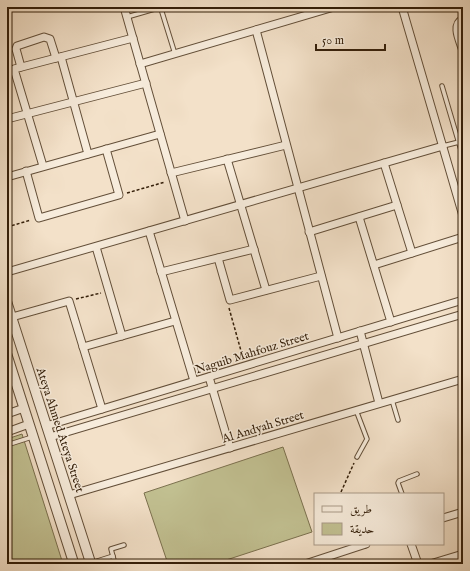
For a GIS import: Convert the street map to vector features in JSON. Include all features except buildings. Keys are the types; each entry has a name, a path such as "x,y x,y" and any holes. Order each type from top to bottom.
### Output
{"street":[{"path":"124,7 185,221"},
{"path":"140,64 334,7"},
{"path":"402,7 463,216"},
{"path":"463,19 458,22 456,28 463,50"},
{"path":"256,30 338,338"},
{"path":"21,67 16,49 18,46 44,37 50,39 74,102 88,154"},
{"path":"43,166 14,69 133,38"},
{"path":"7,119 146,83"},
{"path":"7,177 160,134"},
{"path":"172,176 227,159 286,145"},
{"path":"7,272 443,146"},
{"path":"26,172 39,218 119,195 106,149"},
{"path":"227,159 266,290"},
{"path":"384,163 412,253"},
{"path":"309,232 397,205"},
{"path":"359,216 391,322"},
{"path":"148,231 194,381"},
{"path":"374,265 463,237"},
{"path":"96,246 122,336"},
{"path":"161,272 254,249"},
{"path":"218,258 230,300 321,276"},
{"name":"Naguib Mahfouz Street","path":"46,426 463,300"},
{"path":"12,317 69,301 102,409"},
{"name":"Ateya Ahmed Ateya Street","path":"7,303 91,564"},
{"name":"Naguib Mahfouz Street","path":"50,437 463,314"},
{"path":"83,347 175,321"},
{"path":"360,332 379,403"},
{"path":"7,356 74,564"},
{"path":"209,377 230,448"},
{"name":"Al Andyah Street","path":"69,494 463,379"},
{"path":"7,414 24,408"},
{"path":"7,432 29,424"},
{"path":"444,518 463,512"},
{"path":"64,531 79,526"},
{"path":"305,564 314,563 363,545"},
{"path":"411,545 418,564"},
{"path":"430,564 463,554"}],"lane":[{"path":"127,17 158,8 161,9 175,54"},
{"path":"442,86 463,157"},
{"path":"443,146 458,142"},
{"path":"392,400 398,420"},
{"path":"356,410 367,439 357,457"},
{"path":"7,445 33,437"},
{"path":"402,493 399,481 418,474"},
{"path":"115,564 112,548 124,545"},
{"path":"91,564 113,556"}],"path":[{"path":"119,195 172,176"},
{"path":"7,227 39,218"},
{"path":"69,301 109,291"},
{"path":"230,300 230,316 245,366"},
{"path":"341,492 357,457"}],"green space":[{"path":"22,434 63,564 7,564 7,439"},
{"path":"283,447 312,532 214,564 168,564 144,493"}]}
